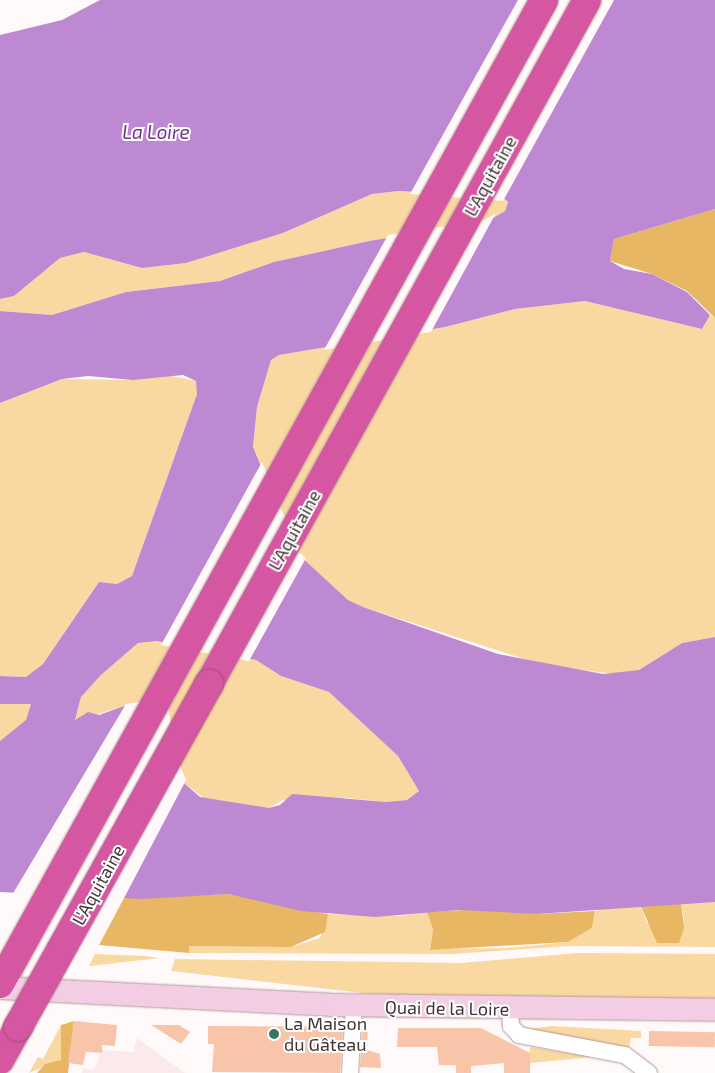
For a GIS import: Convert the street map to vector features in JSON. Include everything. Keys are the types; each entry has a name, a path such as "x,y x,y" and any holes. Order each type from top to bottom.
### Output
{"highway":[{"path":"0,984 544,0"},
{"name":"L'Aquitaine","path":"0,1060 587,0"},
{"path":"0,971 18,950"}],"main road":[{"name":"Quai de la Loire","path":"0,988 354,1006 715,1010"}],"street":[{"path":"350,1073 354,1006"},
{"path":"510,1009 511,1026 519,1035 624,1055 649,1073"}],"shaded area":[{"path":"398,191 502,196 508,202 505,211 486,222 369,241 274,262 220,281 126,292 52,315 0,311 0,299 14,296 60,258 84,252 142,268 186,263 283,233 372,194"},
{"path":"715,209 715,318 687,291 652,274 610,261 614,239"},
{"path":"585,301 702,329 710,315 715,318 715,637 682,643 639,670 621,675 540,664 363,607 348,600 297,553 253,447 257,407 271,360 279,355 445,327 515,309"},
{"path":"161,374 197,381 197,394 132,576 117,584 99,582 43,664 26,677 0,676 0,403 62,379 133,380"},
{"path":"157,641 256,660 281,676 329,692 398,756 419,791 407,800 386,802 348,798 283,800 269,808 208,801 184,783 124,706 75,721 81,697 101,675 138,643"},
{"path":"31,703 27,720 0,741 0,704"},
{"path":"228,894 328,914 325,932 291,947 189,946 189,953 99,945 124,898"},
{"path":"715,902 715,947 568,946 453,954 189,953 189,946 291,947 320,938 328,914 398,916 427,912 433,930 430,949 507,948 568,942 592,928 595,911 620,905 640,904 647,923 684,921 681,903"},
{"path":"681,903 684,928 679,943 657,943 640,904"},
{"path":"483,909 537,914 595,911 592,928 568,942 430,950 433,930 427,912"},
{"path":"578,953 715,954 715,1001 407,998 171,971 175,959 461,963"},
{"path":"95,954 145,956 160,958 89,966"},
{"path":"74,1021 68,1073 37,1073 45,1064 61,1060 61,1025"},
{"path":"61,1025 61,1060 29,1073 38,1057 43,1059"},
{"path":"552,1026 641,1031 641,1038 631,1038 629,1048 529,1029"},
{"path":"137,1038 185,1073 82,1073 83,1068 94,1070 102,1050 133,1052"},
{"path":"530,1047 592,1057 530,1063"}],"water":[{"name":"La Loire","path":"100,0 715,0 715,209 614,239 610,261 624,269 652,274 687,292 710,315 702,329 585,301 515,309 445,327 279,355 271,360 257,407 253,447 297,553 348,600 363,607 498,654 603,674 639,670 682,643 715,637 715,902 537,914 459,910 375,917 301,911 228,894 142,899 0,892 0,741 26,720 31,704 0,704 0,676 26,677 43,664 99,582 117,584 132,576 197,394 196,381 183,375 133,380 88,376 62,379 0,403 0,311 52,315 126,292 220,281 274,262 369,241 486,222 505,211 508,202 502,196 398,191 372,194 283,233 186,263 142,268 84,252 60,258 14,296 0,299 0,35 62,20","holes":["157,641 256,660 281,676 329,692 398,756 419,791 407,800 386,802 292,794 280,805 269,808 200,797 184,783 173,753 124,706 99,715 88,712 75,720 81,697 101,675 138,643"]}],"pier":[{"path":"518,0 614,0 503,201 410,194"},
{"path":"496,213 431,332 324,350 388,235 485,220"},
{"path":"262,462 299,552 306,558 249,661 161,645"},
{"path":"144,701 169,711 175,753 186,780 123,900 12,895 126,704"}],"building":[{"path":"74,1021 117,1025 115,1046 102,1045 102,1053 86,1052 83,1065 68,1063"},
{"path":"151,1025 179,1025 190,1032 181,1044"},
{"path":"208,1026 343,1027 340,1073 212,1072 214,1044 208,1044"},
{"path":"363,1027 368,1027 367,1050 380,1054 381,1068 360,1067"},
{"path":"398,1028 481,1028 530,1053 530,1073 504,1073 504,1063 471,1066 471,1073 456,1073 456,1065 439,1065 437,1047 397,1047"},
{"path":"649,1031 715,1032 715,1047 649,1046"}],"place":[{"name":"La Maison du Gâteau","path":"274,1034"}]}
